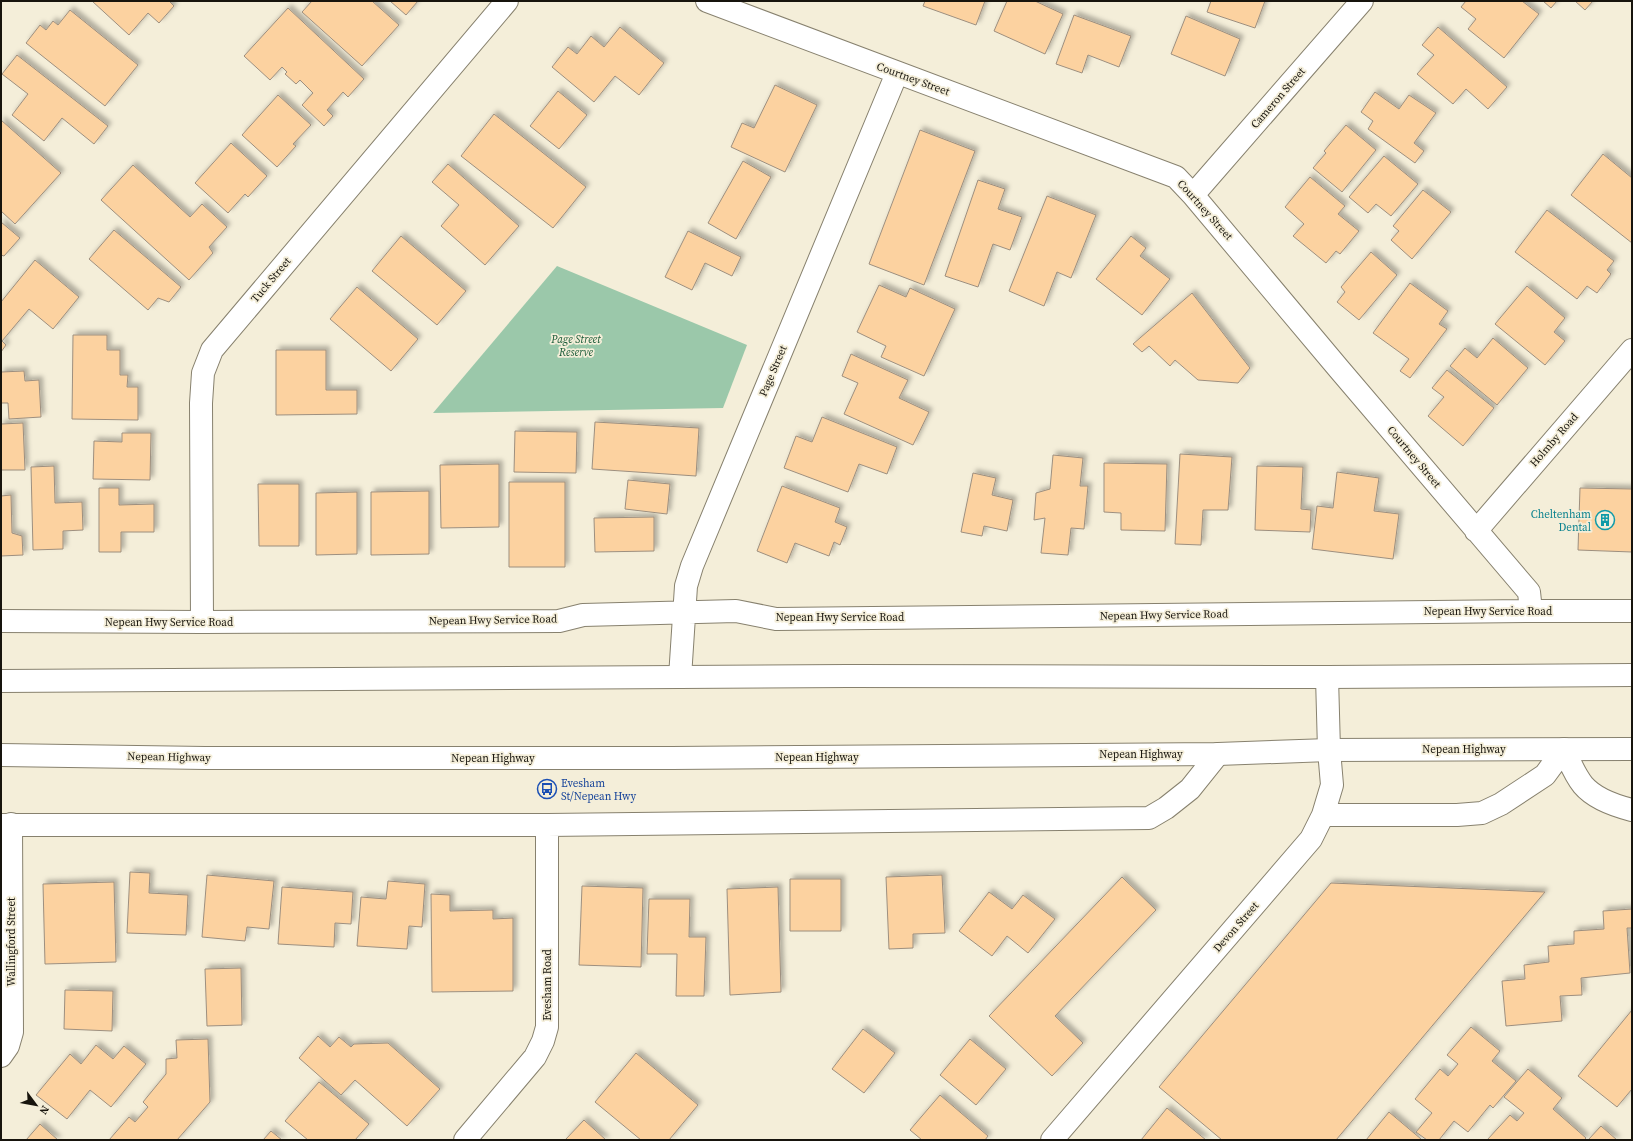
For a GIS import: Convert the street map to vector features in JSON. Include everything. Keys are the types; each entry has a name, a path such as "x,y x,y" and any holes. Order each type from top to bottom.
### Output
{"main road":[{"name":"Tuck Street","path":"202,622 201,403 203,373 212,350 507,1"},
{"name":"Courtney Street","path":"708,1 1176,177 1193,194 1529,592 1531,611"},
{"name":"Cameron Street","path":"1193,194 1362,1"},
{"name":"Page Street","path":"680,677 686,586 692,566 897,72"},
{"name":"Holmby Road","path":"1476,531 1632,350"},
{"name":"Nepean Hwy Service Road","path":"1,621 559,621 584,615 736,611 776,619 1632,611"},
{"path":"1,681 848,676 1327,677 1632,675"},
{"name":"Devon Street","path":"1052,1140 1311,839 1323,815 1332,785 1329,750 1327,677"},
{"path":"1323,815 1457,815 1482,813 1501,804 1545,776 1564,749 1582,784 1590,792 1632,810"},
{"name":"Nepean Highway","path":"1,755 205,758 672,758 1218,754 1329,750 1632,749"},
{"path":"6,824 547,825 1149,818 1166,808 1190,789 1218,754"},
{"name":"Wallingford Street","path":"1,1056 8,1046 12,1032 6,824"},
{"name":"Evesham Road","path":"465,1140 534,1057 543,1041 547,1027 547,825"}],"green space":[{"name":"Page Street Reserve","path":"557,266 747,345 723,408 433,413"}],"building":[{"path":"92,1 169,1 174,6 159,23 148,13 129,35"},
{"path":"312,1 372,1 399,25 362,66 302,12"},
{"path":"390,1 418,1 406,15"},
{"path":"925,1 985,1 976,25 923,6"},
{"path":"1007,1 1035,1 1063,14 1045,54 994,31"},
{"path":"1211,1 1265,1 1255,28 1207,12"},
{"path":"1466,1 1522,1 1539,14 1504,58 1468,29 1476,19 1461,7"},
{"path":"1543,1 1557,1 1551,8"},
{"path":"1575,1 1593,1 1585,10"},
{"path":"288,8 364,79 348,97 343,92 327,110 333,116 324,126 302,105 313,93 300,80 296,84 285,74 287,72 282,67 270,80 244,56"},
{"path":"70,10 138,65 105,106 26,43 40,25 46,30 53,21 58,25"},
{"path":"1074,15 1131,36 1119,67 1088,55 1082,73 1056,64"},
{"path":"1186,16 1240,39 1225,76 1171,54"},
{"path":"620,27 664,63 639,95 615,76 594,102 552,67 568,47 577,54 591,36 604,47"},
{"path":"1438,27 1507,87 1488,109 1466,89 1453,104 1417,74 1434,55 1422,45"},
{"path":"17,55 108,126 94,144 62,118 44,141 12,115 28,94 2,74"},
{"path":"775,85 817,105 785,172 731,147 742,123 754,128"},
{"path":"558,91 587,115 559,149 530,126"},
{"path":"1375,92 1399,109 1409,95 1436,113 1414,143 1424,151 1415,163 1368,129 1373,121 1361,112"},
{"path":"278,95 311,125 293,144 296,146 277,167 242,135"},
{"path":"494,114 586,187 553,228 461,156"},
{"path":"1,120 61,173 15,224 1,211"},
{"path":"1346,125 1376,150 1342,192 1313,168 1326,153 1324,151"},
{"path":"920,130 975,151 924,285 869,264"},
{"path":"231,143 267,176 248,197 245,194 228,213 195,183"},
{"path":"1603,154 1632,178 1632,243 1571,195"},
{"path":"1384,156 1418,184 1391,216 1376,204 1368,213 1349,197"},
{"path":"743,161 771,177 736,239 708,223"},
{"path":"448,164 519,226 485,265 441,226 459,205 432,182"},
{"path":"133,165 190,217 202,204 227,227 209,247 213,253 189,280 101,200"},
{"path":"1310,177 1345,206 1338,214 1359,231 1340,254 1336,251 1326,263 1293,236 1304,224 1285,207"},
{"path":"978,180 1005,189 998,209 1022,217 1010,250 993,244 978,287 945,276"},
{"path":"1423,190 1451,212 1412,259 1391,240 1399,231 1393,226"},
{"path":"1047,196 1096,215 1071,278 1057,272 1044,306 1009,291"},
{"path":"1547,210 1614,261 1607,270 1611,274 1597,293 1587,286 1577,299 1515,252"},
{"path":"1,222 20,238 4,256 1,255"},
{"path":"114,230 181,287 169,302 158,298 148,310 89,259"},
{"path":"688,231 741,257 732,276 705,263 692,290 665,277"},
{"path":"401,236 466,291 437,325 372,271"},
{"path":"1131,236 1146,248 1140,256 1170,279 1142,315 1096,279"},
{"path":"1371,252 1397,275 1359,320 1337,302 1345,292 1341,287"},
{"path":"35,260 79,297 53,329 29,309 2,341 6,345 1,352 1,302"},
{"path":"1410,283 1448,311 1439,324 1447,329 1410,378 1400,371 1409,359 1373,333"},
{"path":"879,285 906,297 910,288 955,309 924,376 881,357 886,346 857,332"},
{"path":"1527,286 1565,318 1554,332 1565,341 1545,365 1495,324"},
{"path":"357,287 418,339 391,371 330,319"},
{"path":"1192,293 1250,368 1238,383 1198,380 1175,360 1170,366 1149,346 1142,352 1133,344"},
{"path":"73,335 107,335 107,350 120,350 120,375 128,375 127,387 138,387 138,420 72,419"},
{"path":"1493,338 1528,368 1497,405 1450,366 1465,348 1477,358"},
{"path":"276,350 326,350 326,390 357,390 357,414 276,415"},
{"path":"851,354 908,380 899,398 929,412 913,445 844,414 858,383 842,376"},
{"path":"1447,370 1494,408 1463,446 1428,416 1444,397 1432,388"},
{"path":"24,371 25,381 39,380 41,417 9,419 8,403 1,403 1,372"},
{"path":"822,417 897,447 887,474 859,464 848,492 784,468 796,436 812,442"},
{"path":"595,422 699,428 696,476 592,469"},
{"path":"23,423 25,470 1,470 1,424"},
{"path":"515,431 577,432 576,473 514,472"},
{"path":"122,433 151,433 150,480 93,479 94,441 122,442"},
{"path":"1180,454 1232,457 1228,510 1203,510 1201,545 1175,544"},
{"path":"1053,455 1083,458 1080,486 1088,486 1084,529 1071,528 1068,555 1041,553 1045,518 1034,520 1036,493 1050,489"},
{"path":"1104,463 1167,464 1165,531 1121,530 1121,513 1104,512"},
{"path":"499,464 499,527 441,528 440,465"},
{"path":"54,466 55,503 82,502 83,530 63,531 63,549 33,550 31,467"},
{"path":"1257,466 1303,467 1301,509 1311,510 1310,532 1255,530"},
{"path":"1337,472 1379,478 1374,511 1399,514 1393,559 1312,549 1317,506 1333,508"},
{"path":"973,473 996,478 992,495 1013,500 1007,531 984,526 982,536 961,532"},
{"path":"628,480 670,484 667,514 625,509"},
{"path":"509,482 565,482 565,567 509,567"},
{"path":"258,484 299,484 299,546 259,546"},
{"path":"782,486 840,508 835,522 847,527 840,545 834,542 829,556 795,543 787,563 757,551"},
{"path":"99,488 119,488 119,505 154,504 154,532 121,532 121,552 99,552"},
{"name":"Cheltenham Dental","path":"1580,488 1632,489 1632,552 1578,550"},
{"path":"429,491 429,554 371,555 371,492"},
{"path":"357,492 357,554 316,555 316,493"},
{"path":"11,495 12,533 22,536 23,555 1,556 1,496"},
{"path":"654,517 654,551 595,552 594,518"},
{"path":"130,872 150,873 149,893 188,895 186,935 127,933"},
{"path":"207,875 274,881 269,929 247,927 245,941 202,937"},
{"path":"942,875 945,933 913,934 913,948 889,949 886,877"},
{"path":"1122,877 1156,910 1055,1016 1083,1043 1052,1076 989,1016"},
{"path":"790,879 841,879 841,931 790,931"},
{"path":"388,881 425,884 422,927 409,926 407,949 357,946 361,897 386,899"},
{"path":"114,882 116,962 45,964 43,884"},
{"path":"1331,883 1545,892 1336,1140 1222,1140 1159,1087"},
{"path":"582,886 643,888 641,967 579,965"},
{"path":"282,887 353,892 351,924 335,923 334,947 278,944"},
{"path":"778,887 781,992 730,995 727,889"},
{"path":"989,892 1012,909 1023,895 1055,919 1028,953 1007,936 992,956 959,931"},
{"path":"431,894 450,895 450,911 493,910 493,919 513,918 513,991 432,992"},
{"path":"649,899 690,899 689,937 706,937 704,996 676,996 677,954 647,954"},
{"path":"1632,909 1632,928 1627,928 1630,973 1581,978 1582,995 1560,996 1562,1021 1506,1026 1502,981 1525,979 1524,965 1549,962 1548,946 1574,944 1574,931 1604,929 1603,911"},
{"path":"241,968 242,1025 207,1026 205,969"},
{"path":"65,990 113,991 112,1031 64,1029"},
{"path":"1632,1010 1632,1089 1617,1107 1578,1076"},
{"path":"1471,1027 1500,1051 1492,1061 1516,1081 1493,1108 1490,1105 1468,1132 1454,1121 1439,1140 1427,1140 1416,1132 1432,1113 1415,1099 1440,1069 1448,1076 1458,1064 1447,1055"},
{"path":"863,1029 895,1053 864,1093 832,1069"},
{"path":"318,1036 330,1047 339,1037 351,1047 354,1044 388,1043 440,1089 407,1126 355,1080 341,1095 299,1058"},
{"path":"208,1039 210,1102 177,1140 109,1140 129,1117 135,1122 148,1107 143,1102 166,1074 166,1059 177,1058 176,1040"},
{"path":"970,1039 1006,1069 976,1105 940,1075"},
{"path":"96,1045 113,1059 124,1046 146,1064 111,1107 90,1090 67,1119 36,1095 70,1054 81,1064"},
{"path":"636,1053 698,1105 669,1140 641,1140 595,1102"},
{"path":"1528,1069 1562,1098 1553,1109 1586,1138 1584,1140 1487,1140 1510,1115 1517,1121 1524,1113 1504,1097"},
{"path":"319,1082 369,1124 355,1140 308,1140 285,1121"},
{"path":"940,1095 988,1136 985,1140 922,1140 910,1130"},
{"path":"1167,1108 1206,1140 1141,1140"},
{"path":"1389,1112 1421,1139 1366,1140"},
{"path":"584,1120 606,1140 565,1140"},
{"path":"40,1124 58,1140 26,1140"},
{"path":"1601,1126 1617,1140 1588,1140"},
{"path":"271,1131 282,1140 263,1140"}],"place":[{"name":"Cheltenham Dental","path":"1605,520"},
{"name":"Evesham St/Nepean Hwy","path":"547,789"}]}
